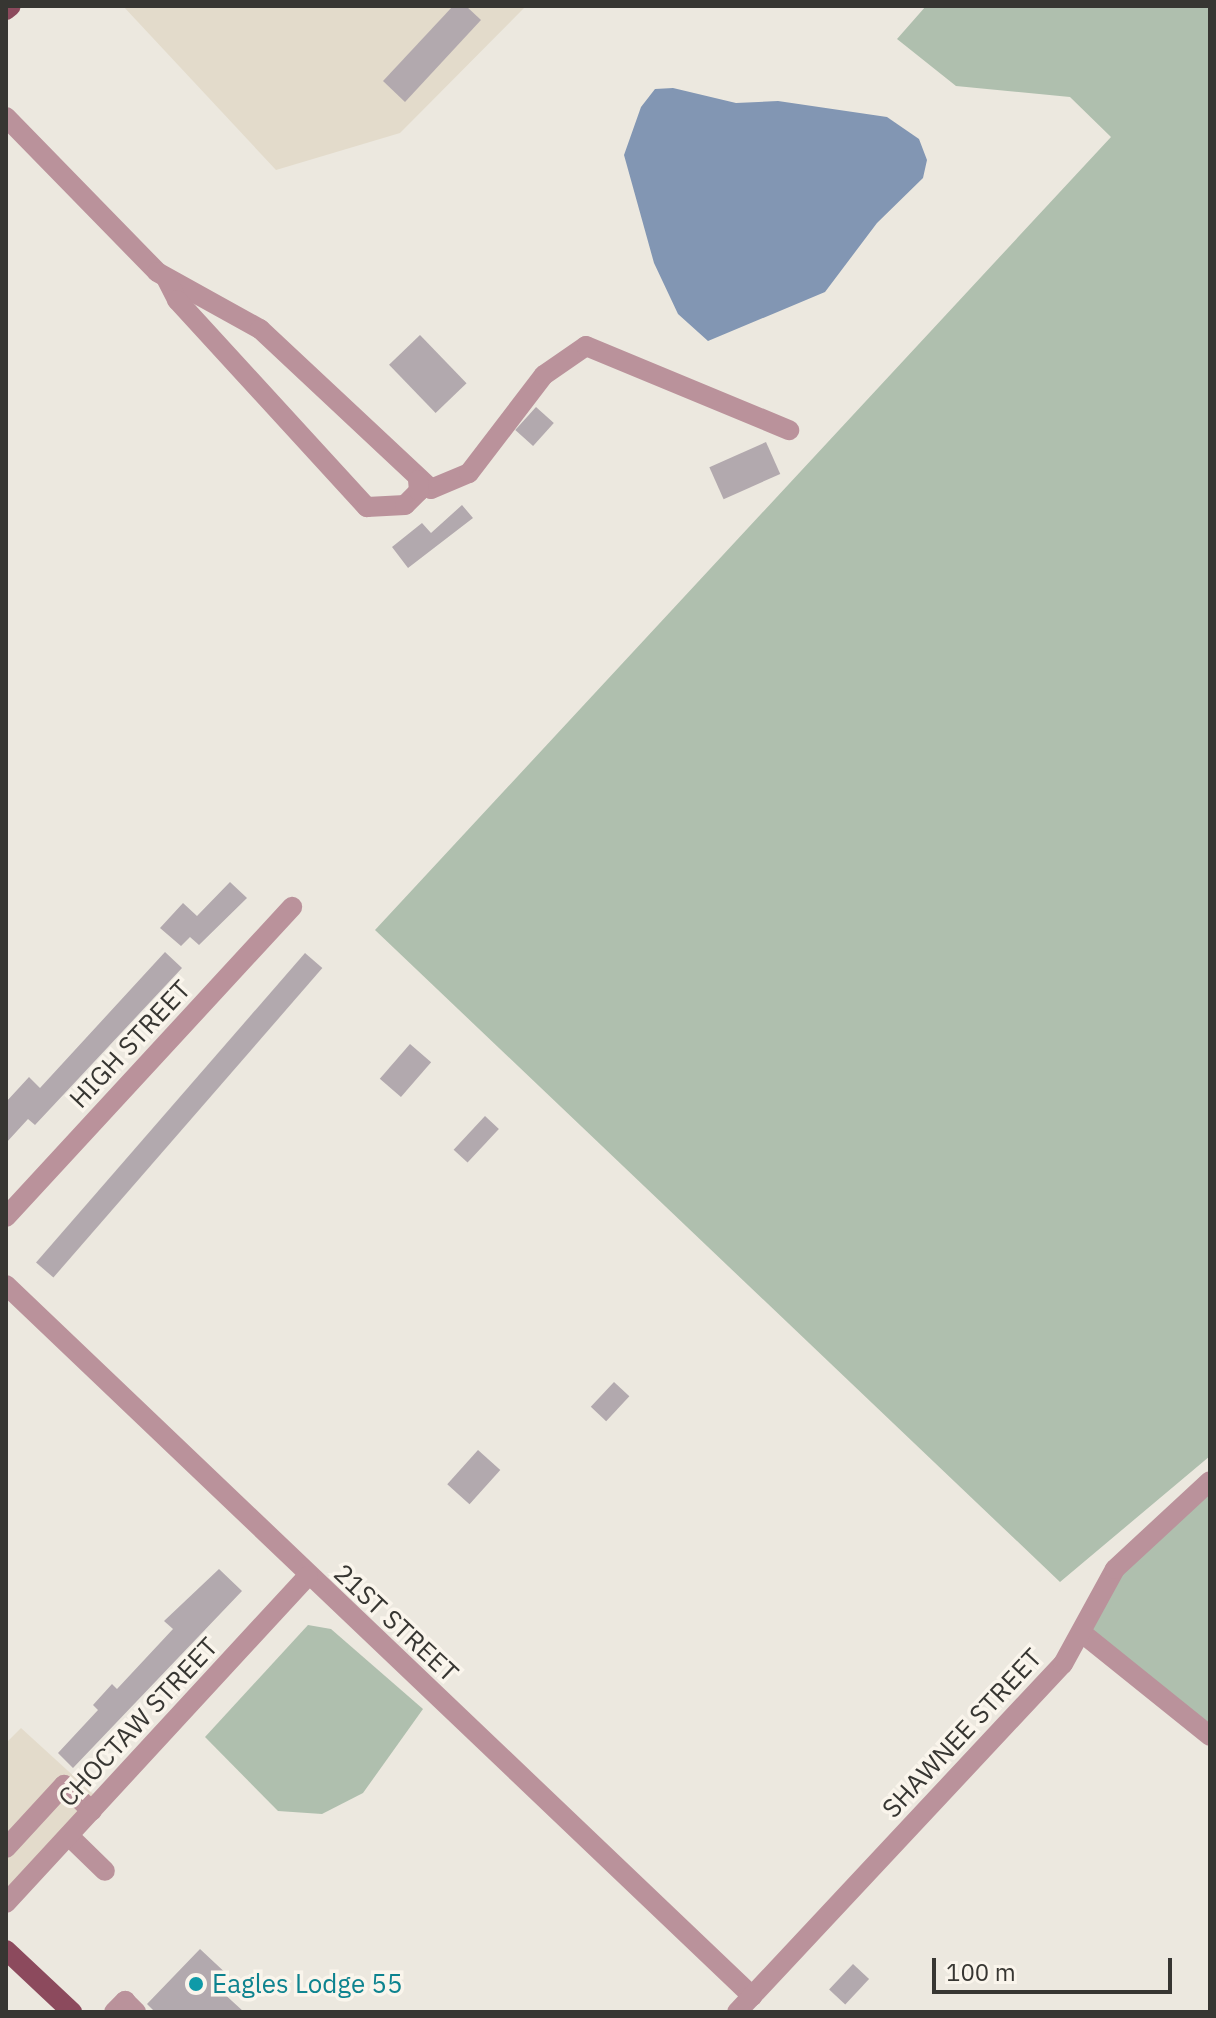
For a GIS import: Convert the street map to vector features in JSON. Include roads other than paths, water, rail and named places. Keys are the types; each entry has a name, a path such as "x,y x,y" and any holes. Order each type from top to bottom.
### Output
{"main road":[{"path":"6,10 11,6"},
{"path":"6,1950 72,2012"}],"street":[{"path":"6,117 166,278 260,329 431,489 469,473 544,375 586,346 789,430"},
{"path":"166,278 177,300 367,507 380,512 405,505 419,491 418,480"},
{"name":"HIGH STREET","path":"6,1217 292,907"},
{"name":"21ST STREET","path":"6,1285 752,1996"},
{"name":"SHAWNEE STREET","path":"737,2012 1063,1664 1115,1569 1210,1481"},
{"name":"CHOCTAW STREET","path":"6,1903 308,1576"},
{"path":"1082,1633 1210,1736"},
{"path":"6,1848 64,1785 92,1811"},
{"path":"69,1836 105,1871"},
{"path":"114,2012 125,2001 136,2012"}],"water":[{"path":"673,88 736,103 778,101 887,117 919,139 927,160 923,178 877,223 825,292 708,341 678,314 654,263 624,155 641,107 655,89"}],"place":[{"name":"Eagles Lodge 55","path":"196,1984"}]}
